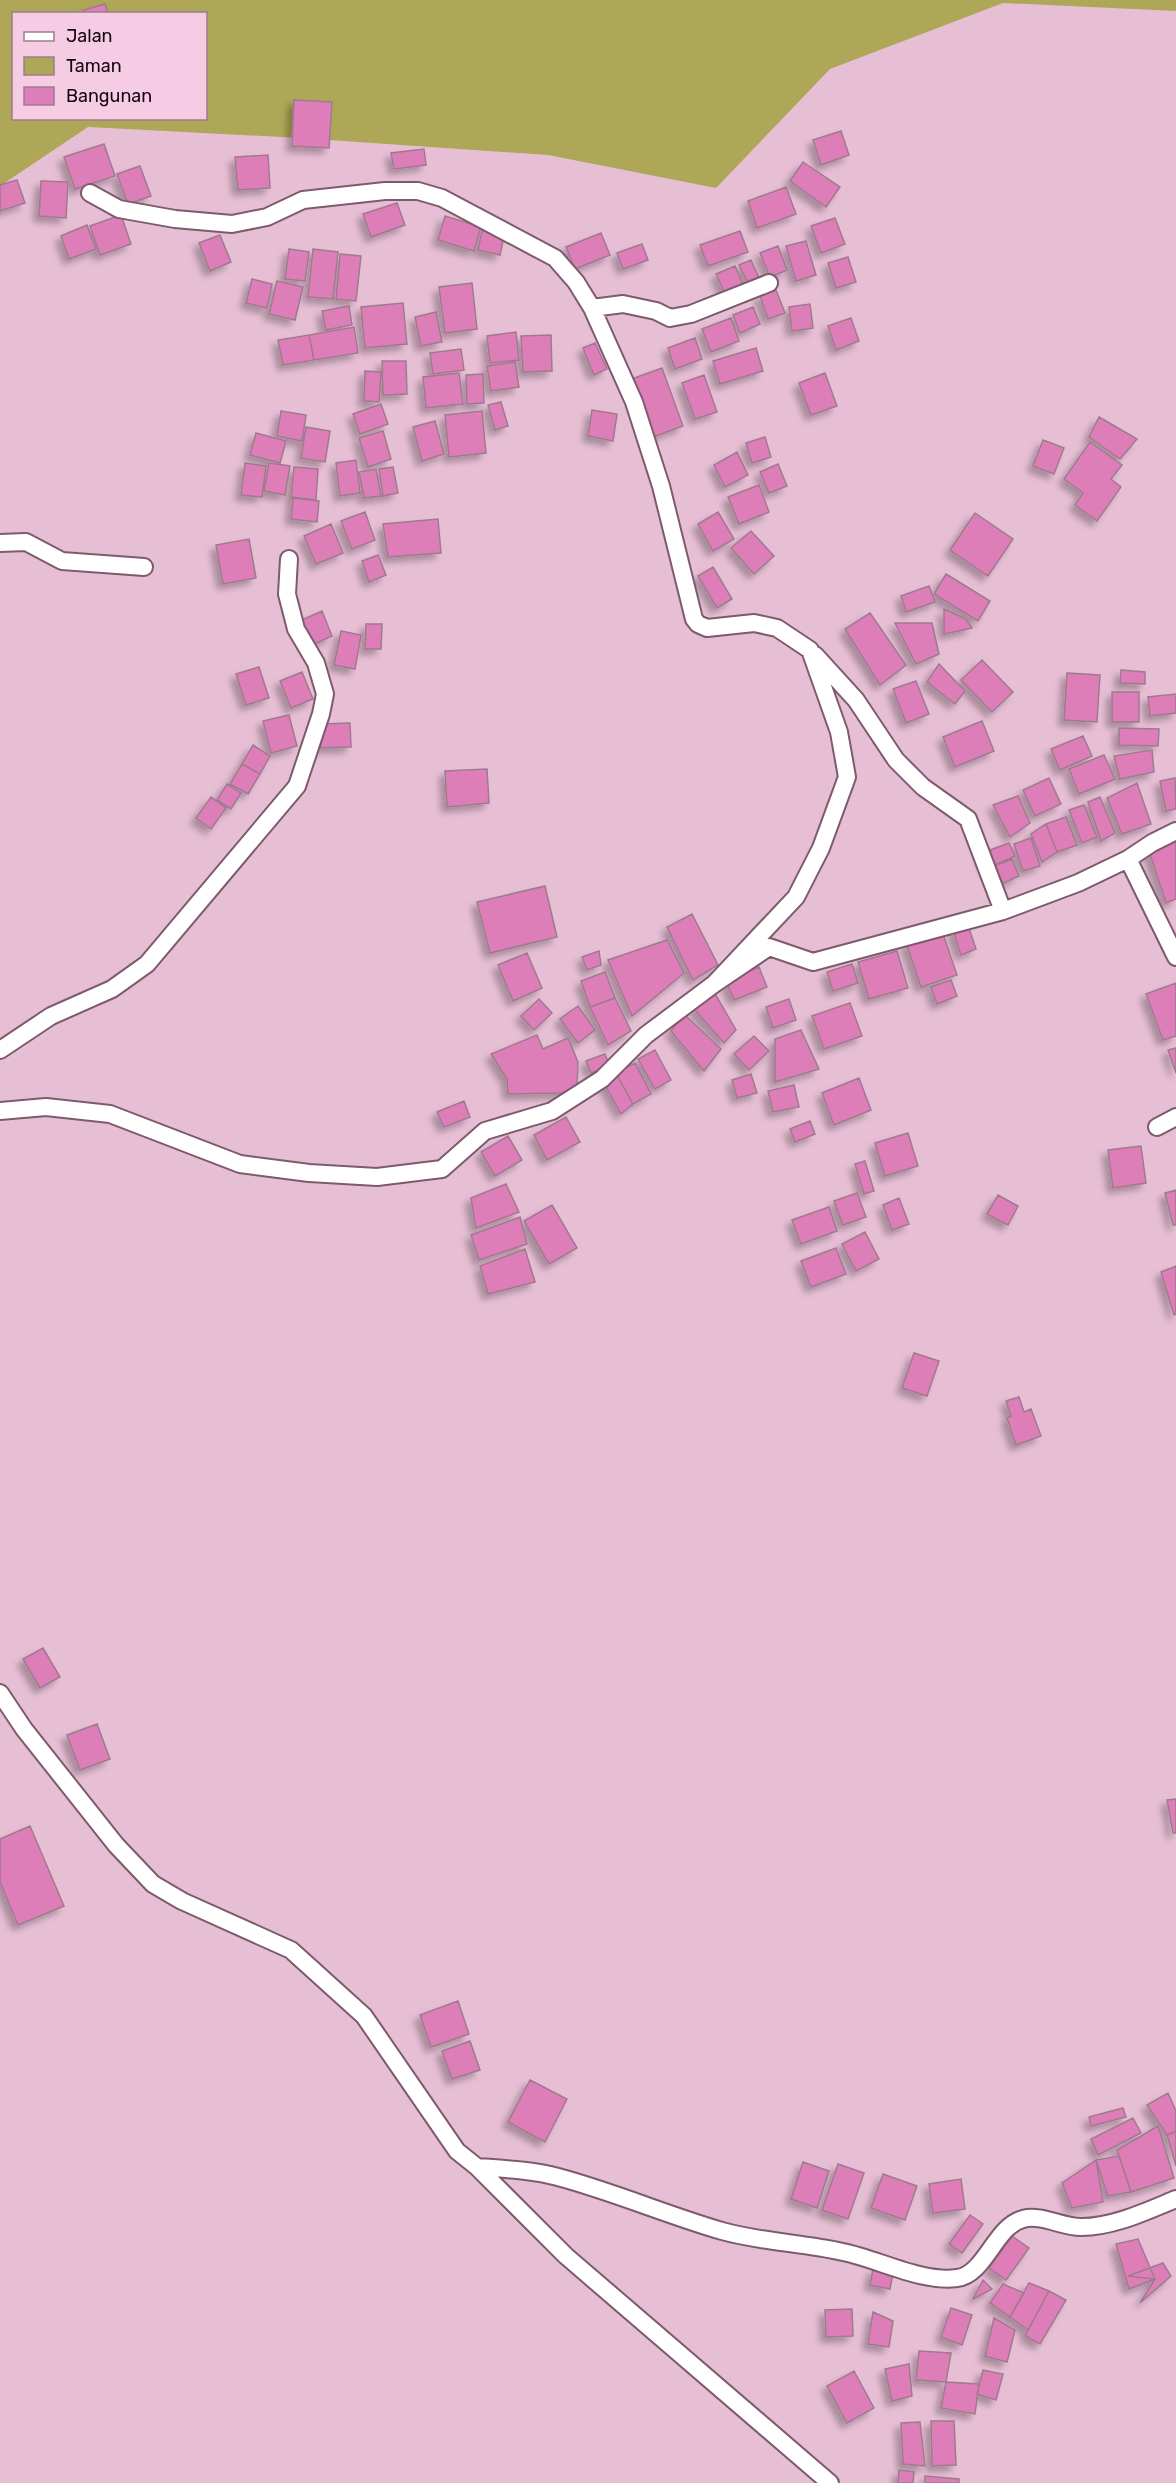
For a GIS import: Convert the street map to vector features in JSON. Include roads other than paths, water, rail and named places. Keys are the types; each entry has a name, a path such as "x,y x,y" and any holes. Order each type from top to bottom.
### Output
{"street":[{"path":"90,193 119,209 175,219 232,224 267,217 303,200 385,191 418,191 442,198 555,258 576,282 592,308 638,412 662,486 694,619 698,624 707,628 754,623 777,628 810,650 856,700 896,760 922,787 968,819 1003,910"},
{"path":"592,308 623,304 656,311 670,318 691,314 769,283"},
{"path":"0,543 26,542 62,561 144,567"},
{"path":"0,1050 51,1016 112,988 147,964 297,786 321,714 325,694 316,663 296,629 287,594 289,559"},
{"path":"714,984 796,897 821,848 837,810 847,777 839,732 810,650"},
{"path":"0,1111 46,1107 110,1114 240,1164 309,1173 377,1177 442,1169 485,1131 552,1111 602,1079 646,1035 714,984 769,947 813,962 1003,910 1078,883 1128,860 1152,843 1176,831"},
{"path":"1128,860 1176,957"},
{"path":"1157,1127 1176,1118"},
{"path":"0,1693 24,1729 109,1836 153,1884 182,1901 291,1950 306,1963 364,2016 457,2151 477,2167 566,2256 830,2483"},
{"path":"477,2167 521,2170 558,2177 723,2231 844,2252 926,2276 948,2278 959,2278 969,2274 1011,2224 1024,2218 1038,2218 1065,2226 1094,2226 1176,2199"}]}
